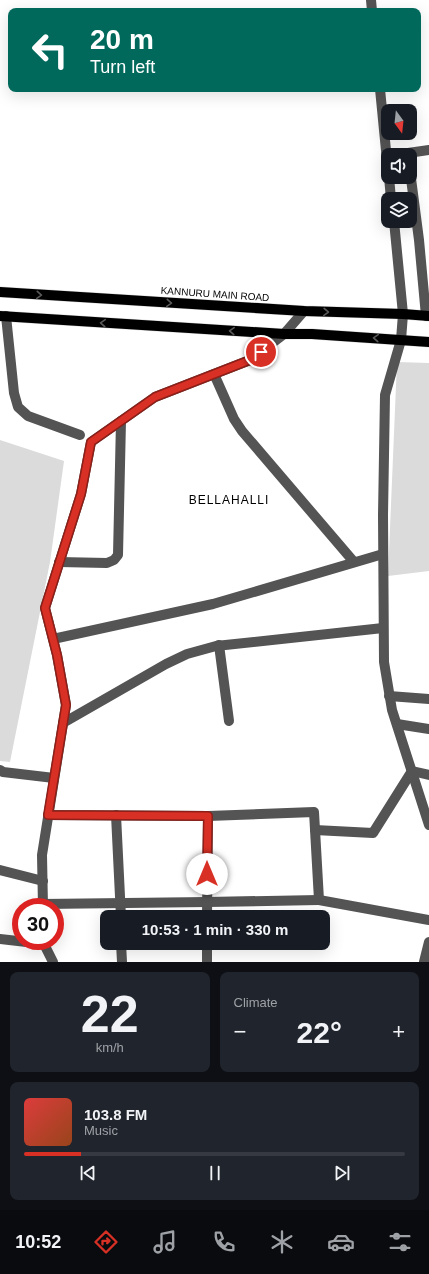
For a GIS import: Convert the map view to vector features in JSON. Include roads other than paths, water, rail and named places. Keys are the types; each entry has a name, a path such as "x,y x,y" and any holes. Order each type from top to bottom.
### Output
{"main road":[{"name":"KANNURU MAIN ROAD","path":"0,292 304,311 427,316"},
{"path":"3,316 429,342"}],"street":[{"path":"380,92 386,148"},
{"path":"417,152 429,150"},
{"path":"412,184 427,316"},
{"path":"395,228 402,314 401,340 385,396 383,554 384,662 392,710 429,825"},
{"path":"43,898 42,855 66,705 57,655 45,608 81,494 91,442 155,397 250,360 284,334 304,311"},
{"path":"3,316 14,393 18,407 28,416 80,435"},
{"path":"214,374 234,418 242,431 354,562"},
{"path":"59,562 107,563 114,560 118,555 121,421"},
{"path":"53,639 213,604 383,554"},
{"path":"63,723 187,654 219,646 383,628"},
{"path":"219,646 229,721"},
{"path":"390,696 429,699"},
{"path":"397,724 429,729"},
{"path":"0,770 3,772 54,778"},
{"path":"412,772 429,775"},
{"path":"315,830 373,834 412,772"},
{"path":"48,815 208,816 314,812 319,900"},
{"path":"116,815 120,910"},
{"path":"207,910 208,816"},
{"path":"0,870 43,881"},
{"path":"64,904 319,900 429,920"},
{"path":"0,939 12,940"},
{"path":"426,961 429,942"},
{"path":"48,950 53,962"},
{"path":"121,950 122,962"},
{"path":"207,950 207,962"}],"district":[{"name":"BELLAHALLI","path":"229,500"}]}
